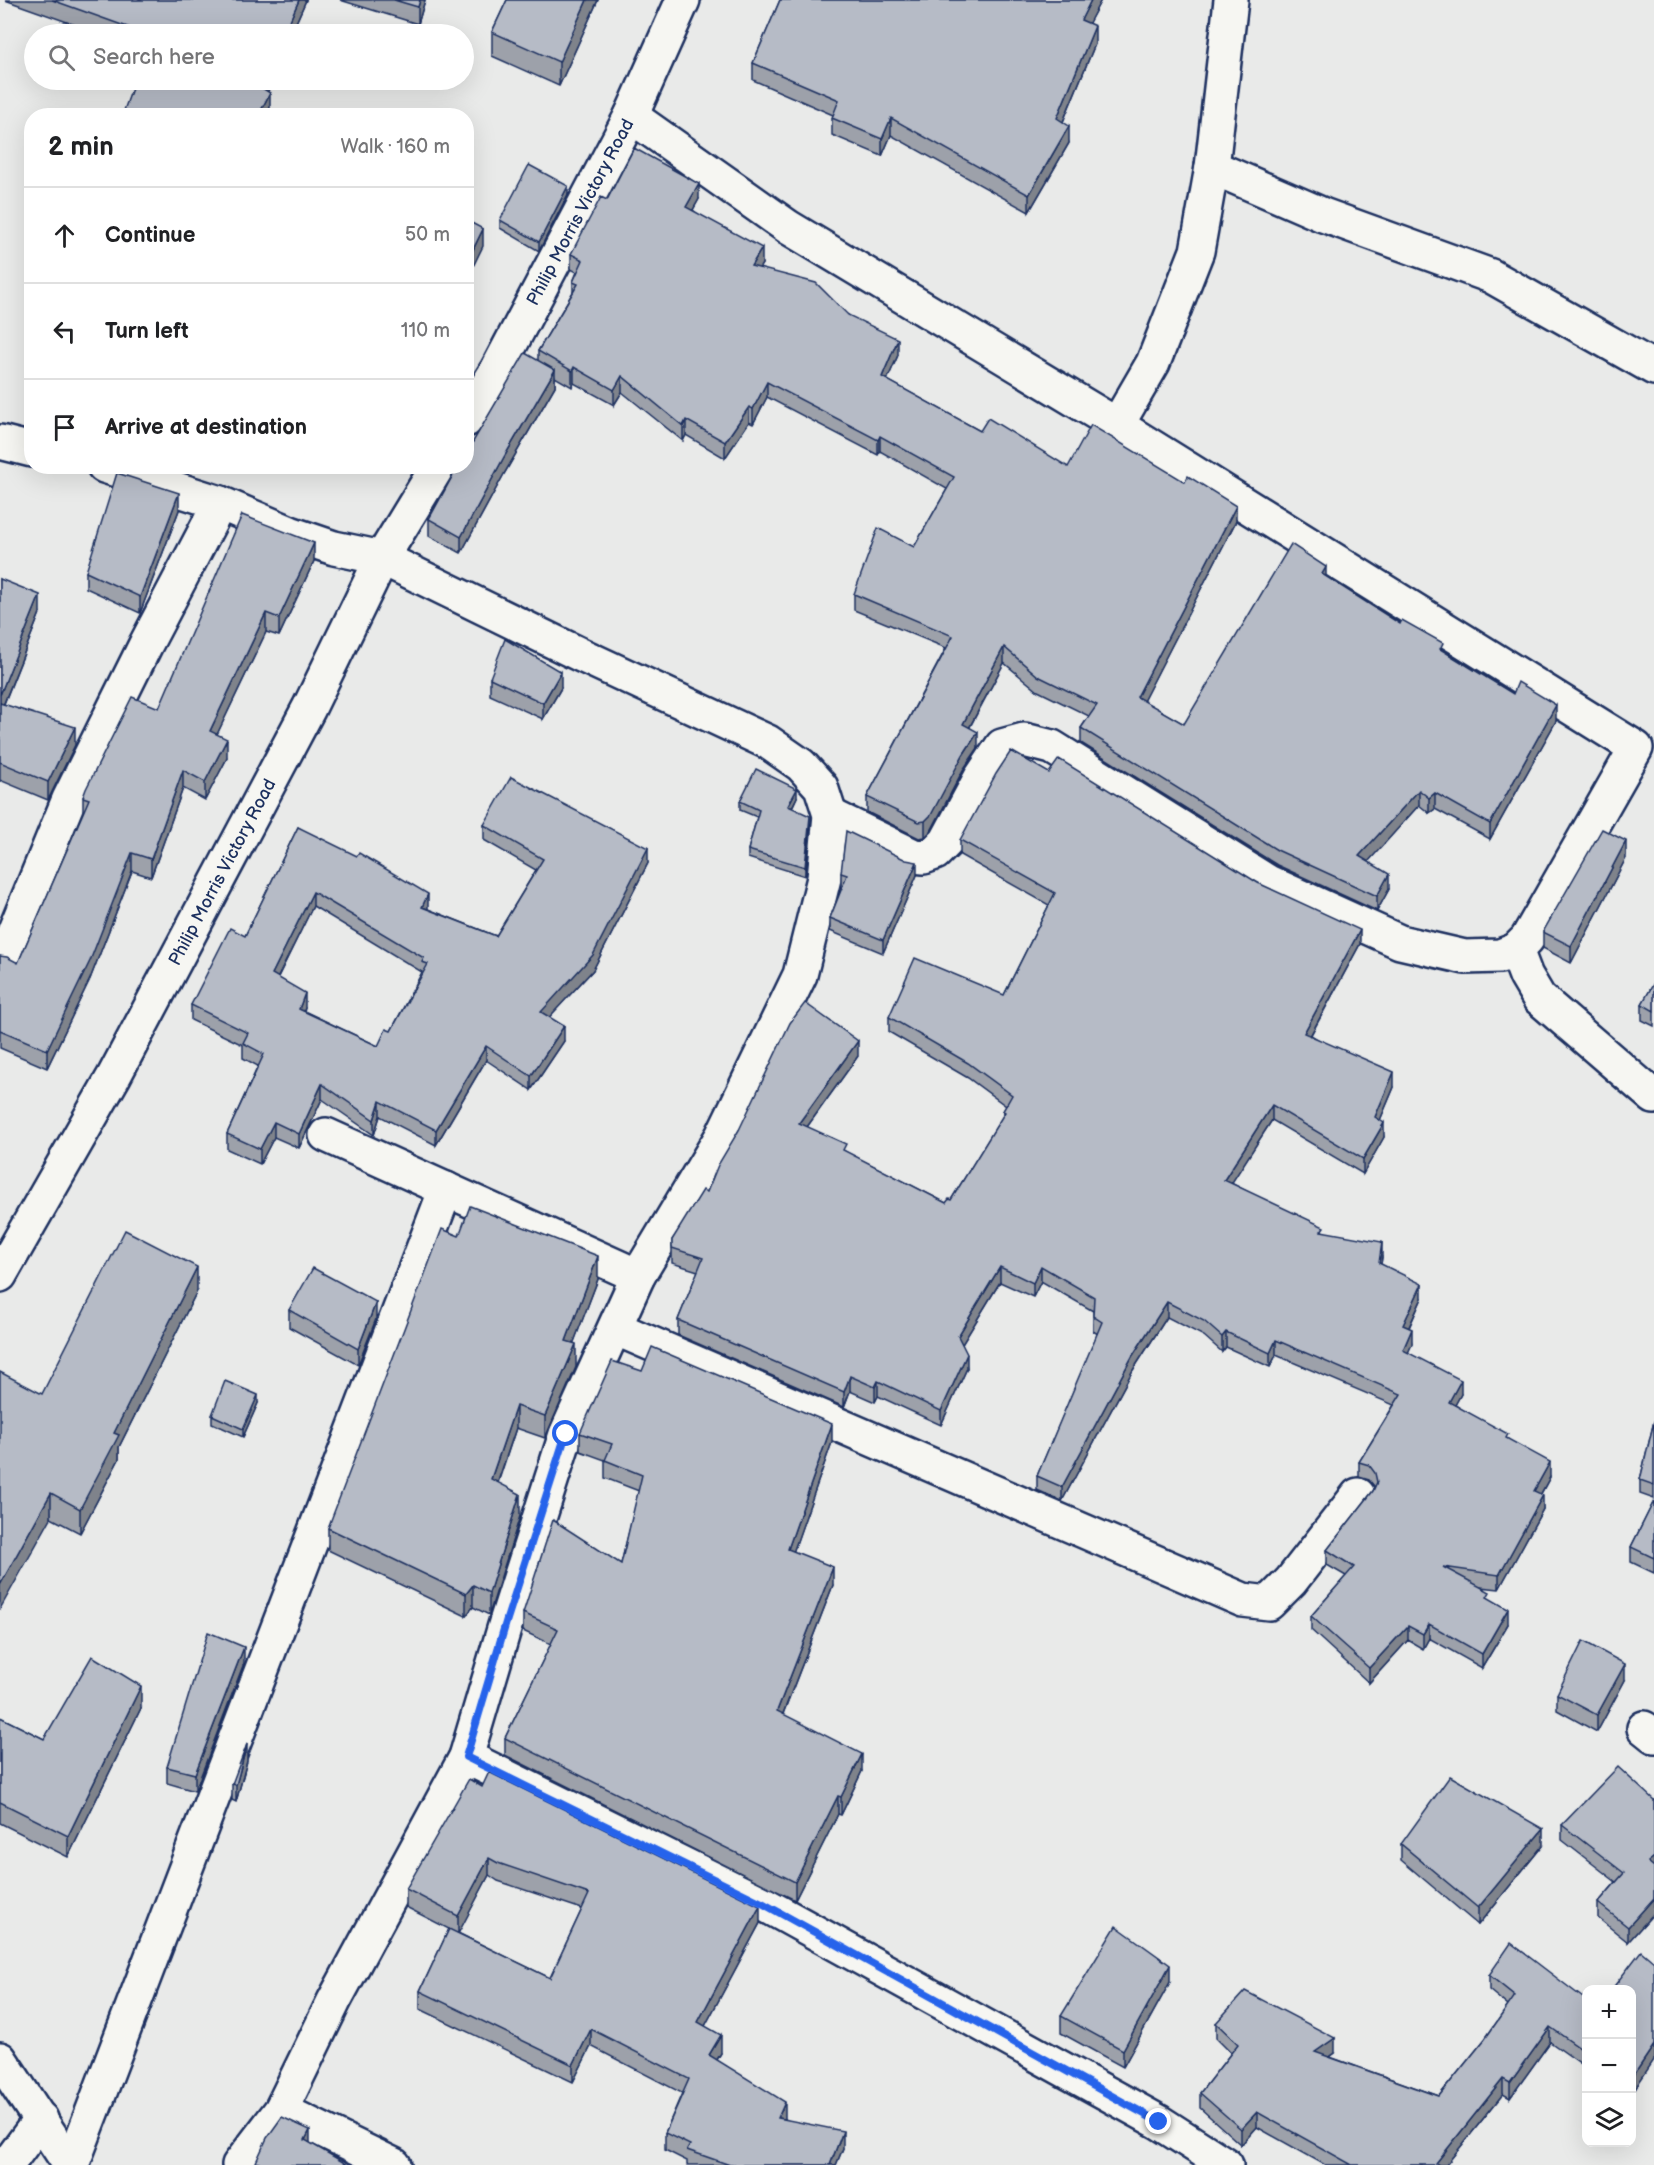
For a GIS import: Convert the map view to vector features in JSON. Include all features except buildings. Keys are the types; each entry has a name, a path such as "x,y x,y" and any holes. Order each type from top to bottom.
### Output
{"street":[{"name":"Philip Morris Victory Road","path":"474,407 497,370 631,116 683,0"},
{"path":"1118,424 1153,363 1197,251 1212,167 1231,0"},
{"path":"631,116 788,227 1645,742 1527,939 1516,950 1500,956 1465,957 1400,942 1268,882 1052,747 1024,740 1002,746 980,779 946,842 935,853 924,857 914,856 830,815"},
{"path":"1212,167 1323,215 1491,276 1654,368"},
{"path":"0,442 24,448"},
{"path":"129,474 220,503 334,548 382,558 579,654 768,742 801,765 821,787 830,815 824,878 800,975 722,1136 638,1276 566,1434 466,1757 334,2001 281,2110 239,2165"},
{"name":"Philip Morris Victory Road","path":"0,1275 114,1077 309,708 382,558 433,474"},
{"path":"4,957 69,799 146,644 220,503"},
{"path":"1516,950 1526,976 1539,999 1654,1097"},
{"path":"326,1135 638,1276"},
{"path":"71,2165 446,1190"},
{"path":"615,1328 1243,1600 1269,1603 1291,1581 1358,1495"},
{"path":"466,1757 762,1903 1159,2122 1226,2165"},
{"path":"0,2058 71,2165"},
{"path":"281,2110 394,2165"},
{"path":"7,2165 41,2119"}],"route":[{"path":"566,1434 466,1757 762,1903 1159,2122"}]}
